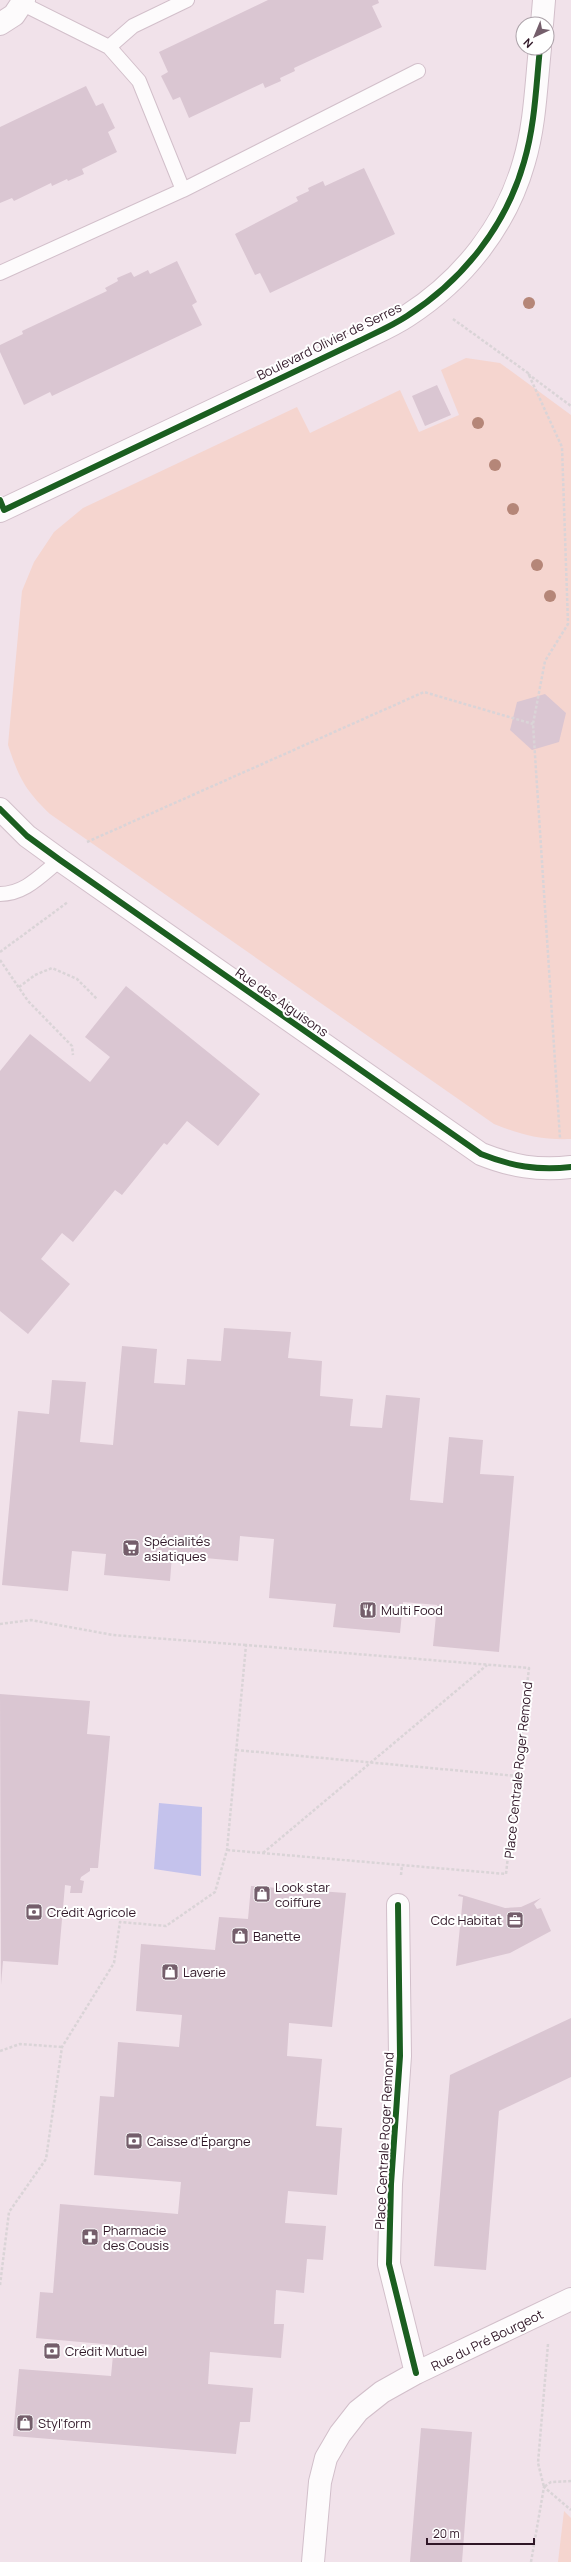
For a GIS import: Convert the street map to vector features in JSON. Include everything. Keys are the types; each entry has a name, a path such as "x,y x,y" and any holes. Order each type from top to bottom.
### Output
{"street":[{"path":"543,16 544,0"},
{"path":"0,24 14,15 23,2"},
{"name":"Boulevard Olivier de Serres","path":"0,511 359,341 406,317 428,301 465,268 492,236 511,199 524,162 534,112 539,56"},
{"name":"Rue des Aiguisons","path":"0,809 27,836 60,860 480,1154 507,1164 535,1169 566,1168"},
{"name":"Place Centrale Roger Remond","path":"398,1906 400,2056 391,2184 389,2264 416,2374"},
{"name":"Rue du Pré Bourgeot","path":"313,2562 320,2482 326,2458 340,2434 358,2411 382,2392 416,2374 571,2299"}],"lane":[{"path":"109,48 133,26 186,0"},
{"path":"23,2 109,48 139,81 183,190"},
{"path":"0,273 183,190 418,70"},
{"path":"0,894 12,894 25,888 60,860"}],"path":[{"path":"428,301 571,406"},
{"path":"528,373 562,447 568,624 545,661 533,724 566,1168"},
{"path":"60,860 89,841 424,692 533,724"},
{"path":"0,952 92,883"},
{"path":"0,960 28,1001 72,1046 74,1055"},
{"path":"19,987 35,975 52,968 77,979 97,999"},
{"path":"0,2285 9,2212 46,2160 62,2047 114,1963 120,1922 166,1926 215,1892 227,1850 246,1645"},
{"path":"262,1853 487,1664"},
{"path":"236,1750 517,1776"},
{"path":"0,2051 20,2044 62,2047"},
{"path":"531,2562 544,2487 538,2464 548,2338"},
{"path":"544,2487 551,2482 571,2481"},
{"path":"544,2487 571,2510"}],"shaded area":[{"path":"466,358 500,363 571,415 571,1139 540,1138 494,1124 50,814 34,798 24,783 8,745 22,591 34,562 54,532 83,508 297,407 310,433 400,390 419,432 459,415 441,370"},
{"path":"564,2511 571,2518 571,2562 558,2562"}],"water":[{"path":"159,1803 202,1807 201,1876 154,1869"}],"building":[{"path":"268,0 378,0 379,3 372,6 382,27 294,68 295,71 280,78 281,81 265,88 263,83 189,118 180,97 173,100 161,76 168,72 159,52"},
{"path":"86,86 96,106 103,103 115,128 108,132 117,152 82,169 84,174 68,181 67,179 52,186 51,183 14,201 12,198 0,203 0,127"},
{"path":"364,168 395,234 270,293 260,273 255,275 235,234 298,201 296,197 309,191 308,188 323,181 325,186"},
{"path":"177,261 197,302 192,305 202,325 52,396 50,392 24,405 0,352 0,345 23,334 22,331 107,291 105,288 118,281 117,278 131,272 134,277 148,270 150,274"},
{"path":"437,385 451,415 425,426 412,396"},
{"path":"545,694 566,713 559,742 532,750 510,730 517,702"},
{"path":"126,986 260,1094 218,1146 187,1121 167,1145 164,1143 122,1195 115,1190 73,1242 62,1233 41,1259 70,1284 28,1334 0,1311 0,1071 30,1034 90,1082 110,1057 85,1037"},
{"path":"224,1328 291,1332 288,1358 322,1361 320,1396 353,1399 350,1426 382,1428 386,1395 420,1398 410,1500 443,1503 449,1437 483,1440 480,1474 514,1476 499,1652 433,1646 437,1605 403,1602 400,1633 333,1627 336,1604 269,1598 274,1539 240,1536 238,1561 172,1555 170,1581 104,1575 106,1554 72,1551 68,1591 2,1585 18,1411 49,1414 52,1380 86,1382 80,1442 113,1445 122,1346 157,1349 154,1383 185,1385 187,1359 221,1361"},
{"path":"0,1694 90,1701 87,1734 110,1736 98,1868 90,1868 90,1871 81,1877 80,1880 84,1881 82,1893 70,1893 71,1886 65,1885 58,1965 3,1961 1,1985"},
{"path":"251,1886 346,1893 332,2027 289,2023 287,2056 322,2059 316,2126 342,2128 337,2195 288,2191 285,2223 326,2226 323,2260 307,2259 304,2293 276,2290 274,2324 284,2324 281,2358 210,2352 208,2384 253,2388 250,2422 240,2422 236,2454 13,2436 19,2369 111,2376 114,2345 36,2338 40,2292 53,2293 60,2204 178,2214 181,2182 94,2175 100,2096 114,2097 118,2042 179,2047 182,2015 136,2011 141,1944 215,1950 219,1917 248,1919"},
{"path":"459,1894 505,1908 521,1907 541,1898 534,1904 537,1909 541,1908 551,1931 510,1953 456,1966 463,1897 458,1896"},
{"path":"571,2018 571,2077 499,2111 486,2270 434,2266 450,2075"},
{"path":"421,2428 472,2432 462,2562 410,2562"}],"cycle path":[{"path":"0,500 4,510 383,329 401,320 427,302 446,286 480,250 506,208 516,186 528,148 535,105 539,56"},
{"path":"0,809 27,836 60,860 481,1154 503,1162 536,1168 571,1167"},
{"path":"398,1905 400,2056 391,2184 389,2264 416,2373"}],"place":[{"name":"Spécialités asiatiques","path":"131,1548"},
{"name":"Multi Food","path":"368,1610"},
{"name":"Look star coiffure","path":"262,1894"},
{"name":"Crédit Agricole","path":"34,1912"},
{"name":"Cdc Habitat","path":"515,1920"},
{"name":"Banette","path":"240,1936"},
{"name":"Laverie","path":"170,1972"},
{"name":"Caisse d'Épargne","path":"134,2141"},
{"name":"Pharmacie des Cousis","path":"90,2237"},
{"name":"Crédit Mutuel","path":"52,2351"},
{"name":"Styl'form","path":"25,2423"}]}
